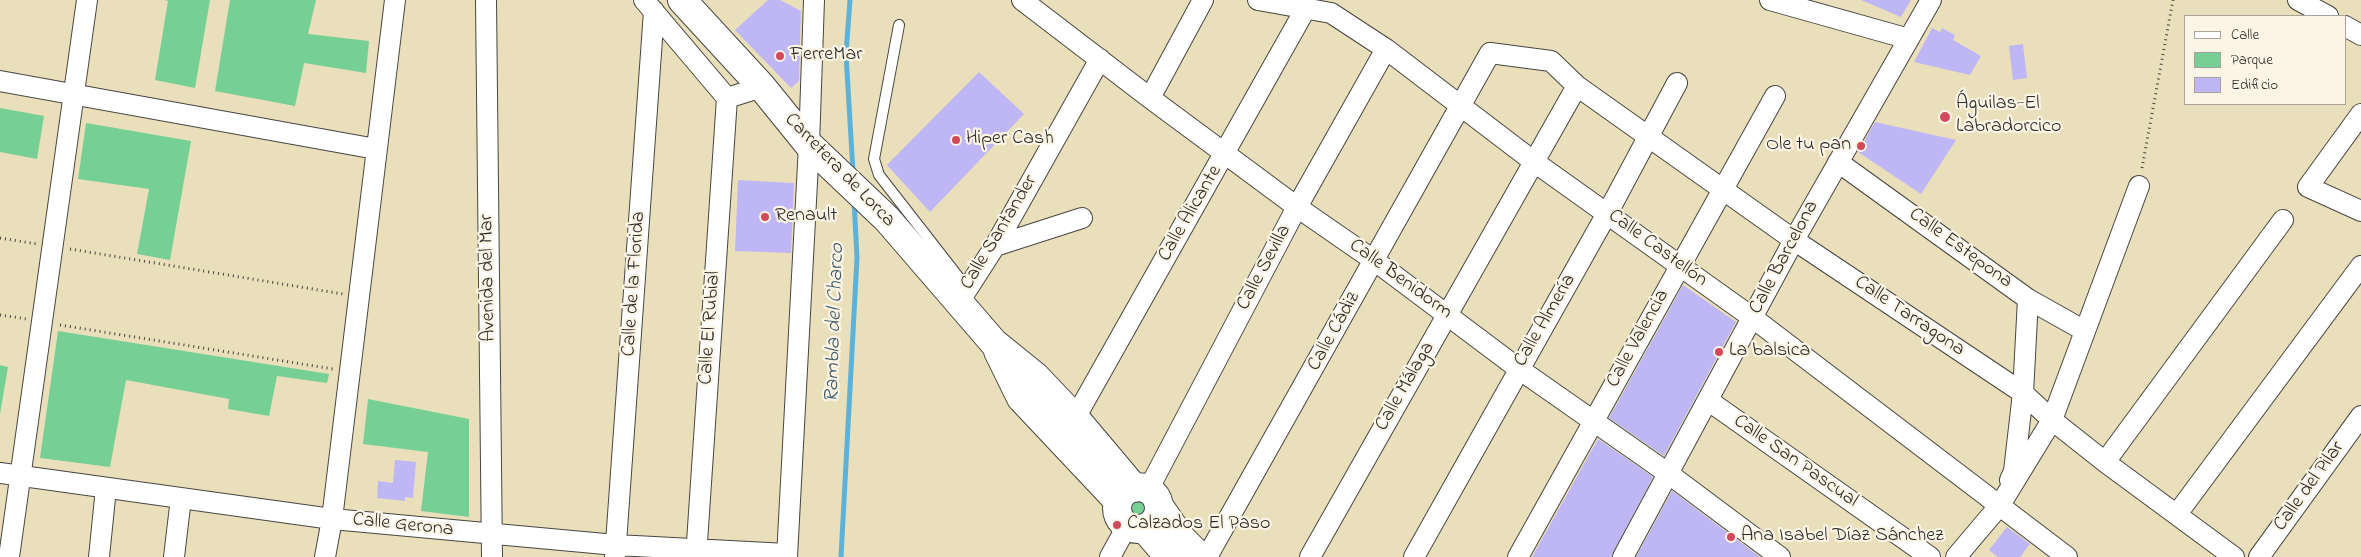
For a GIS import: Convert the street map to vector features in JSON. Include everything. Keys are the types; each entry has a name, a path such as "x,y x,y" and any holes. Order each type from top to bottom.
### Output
{"main road":[{"name":"Carretera de Lorca","path":"682,0 762,87 814,150 963,295 994,343 1021,398 1138,507 1181,538 1200,557"},
{"name":"Carretera de Lorca","path":"994,343 1036,377 1075,418 1138,507 1169,557"}],"street":[{"path":"9,557 87,0"},
{"path":"325,557 332,519 395,0"},
{"name":"Avenida del Mar","path":"486,0 492,557"},
{"path":"787,556 814,150 814,0"},
{"name":"Calle Benidorm","path":"1022,0 1297,207 1447,314 1519,369 1669,474 1780,557"},
{"path":"1150,98 1203,0"},
{"name":"Calle Castellón","path":"1258,0 1331,13 1386,49 1533,161 1753,318 2067,557"},
{"path":"1770,0 1909,39"},
{"name":"Calle Barcelona","path":"1623,557 1709,401 1794,240 1931,0"},
{"path":"2298,0 2325,10"},
{"path":"649,5 727,98 762,87"},
{"name":"Calle de la Florida","path":"615,551 649,5"},
{"name":"Calle Alicante","path":"1075,418 1306,8"},
{"path":"2346,27 2361,35"},
{"name":"Calle Sevilla","path":"1110,557 1297,207 1386,49"},
{"name":"Calle Tarragona","path":"1461,106 1490,53 1551,61 1577,86 1794,240 2023,393 2052,420 2105,462 2234,557"},
{"name":"Calle Santander","path":"963,295 995,246 1100,59"},
{"path":"0,82 376,149"},
{"name":"Calle Almería","path":"1414,557 1607,214 1677,83"},
{"name":"Calle Málaga","path":"1310,557 1577,86"},
{"name":"Calle Valencia","path":"1518,557 1776,96"},
{"name":"Calle El Rubial","path":"696,553 727,98"},
{"name":"Calle Cádiz","path":"1208,557 1461,106"},
{"path":"2361,114 2308,187 2361,211"},
{"name":"Calle Estepona","path":"1838,162 2028,299 2086,330"},
{"path":"1956,557 2000,505 2052,420 2139,186"},
{"path":"995,246 1082,218"},
{"path":"2105,462 2283,220"},
{"path":"2177,514 2361,266"},
{"path":"2000,505 2014,471 2023,393 2028,299"},
{"name":"Calle San Pascual","path":"1709,401 1930,557"},
{"name":"Calle del Pilar","path":"2259,557 2361,416"},
{"name":"Calle Gerona","path":"0,473 332,519 492,534 615,551 787,556"},
{"path":"98,557 106,488"},
{"path":"174,557 181,498"}],"lane":[{"path":"899,25 874,158 879,175 963,295"}],"path":[{"path":"2139,186 2173,0"},
{"path":"0,238 178,265 358,296"},
{"path":"0,315 350,371"}],"green space":[{"path":"165,0 210,0 195,88 155,80 168,1"},
{"path":"230,0 316,0 308,34 369,41 366,73 304,63 295,106 215,91"},
{"path":"0,108 44,116 37,159 0,152"},
{"path":"86,123 191,141 170,260 137,254 149,189 78,179"},
{"path":"58,331 329,374 327,383 277,376 269,416 228,409 229,399 126,380 110,467 40,458"},
{"path":"0,365 8,367 0,414"},
{"path":"368,399 469,419 469,517 421,511 428,452 363,444"},
{"path":"1138,497 1144,500 1147,506 1144,512 1138,515 1132,512 1129,506 1132,500"}],"building":[{"name":"FerreMar","path":"768,0 780,0 801,11 799,81 791,88 735,30"},
{"path":"1861,0 1911,0 1901,17"},
{"path":"1932,28 1940,32 1942,28 1955,35 1953,40 1981,56 1970,75 1914,62"},
{"path":"2023,44 2027,78 2013,80 2009,46"},
{"name":"Hiper Cash","path":"979,72 1024,114 930,212 887,165"},
{"path":"1875,122 1956,140 1921,194 1858,152"},
{"name":"Renault","path":"738,180 794,183 791,253 735,251"},
{"path":"1683,285 1736,322 1664,456 1609,418"},
{"path":"1598,439 1653,477 1611,557 1532,557"},
{"path":"395,460 416,462 413,498 405,497 405,501 377,498 378,481 393,483"},
{"path":"1672,491 1760,557 1636,557"},
{"path":"2007,527 2030,544 2020,557 1998,557 1989,550"}],"waterway":[{"name":"Rambla del Charco","path":"850,0 846,54 853,172"},
{"name":"Rambla del Charco","path":"841,557 857,258 854,200"}],"place":[{"name":"FerreMar","path":"780,56"},
{"name":"Águilas-El Labradorcico","path":"1945,117"},
{"name":"Hiper Cash","path":"956,140"},
{"name":"Ole tu pan","path":"1861,146"},
{"name":"Renault","path":"765,217"},
{"name":"La balsica","path":"1719,352"},
{"name":"Calzados El Paso","path":"1117,525"},
{"name":"Ana Isabel Díaz Sánchez","path":"1731,537"}]}
